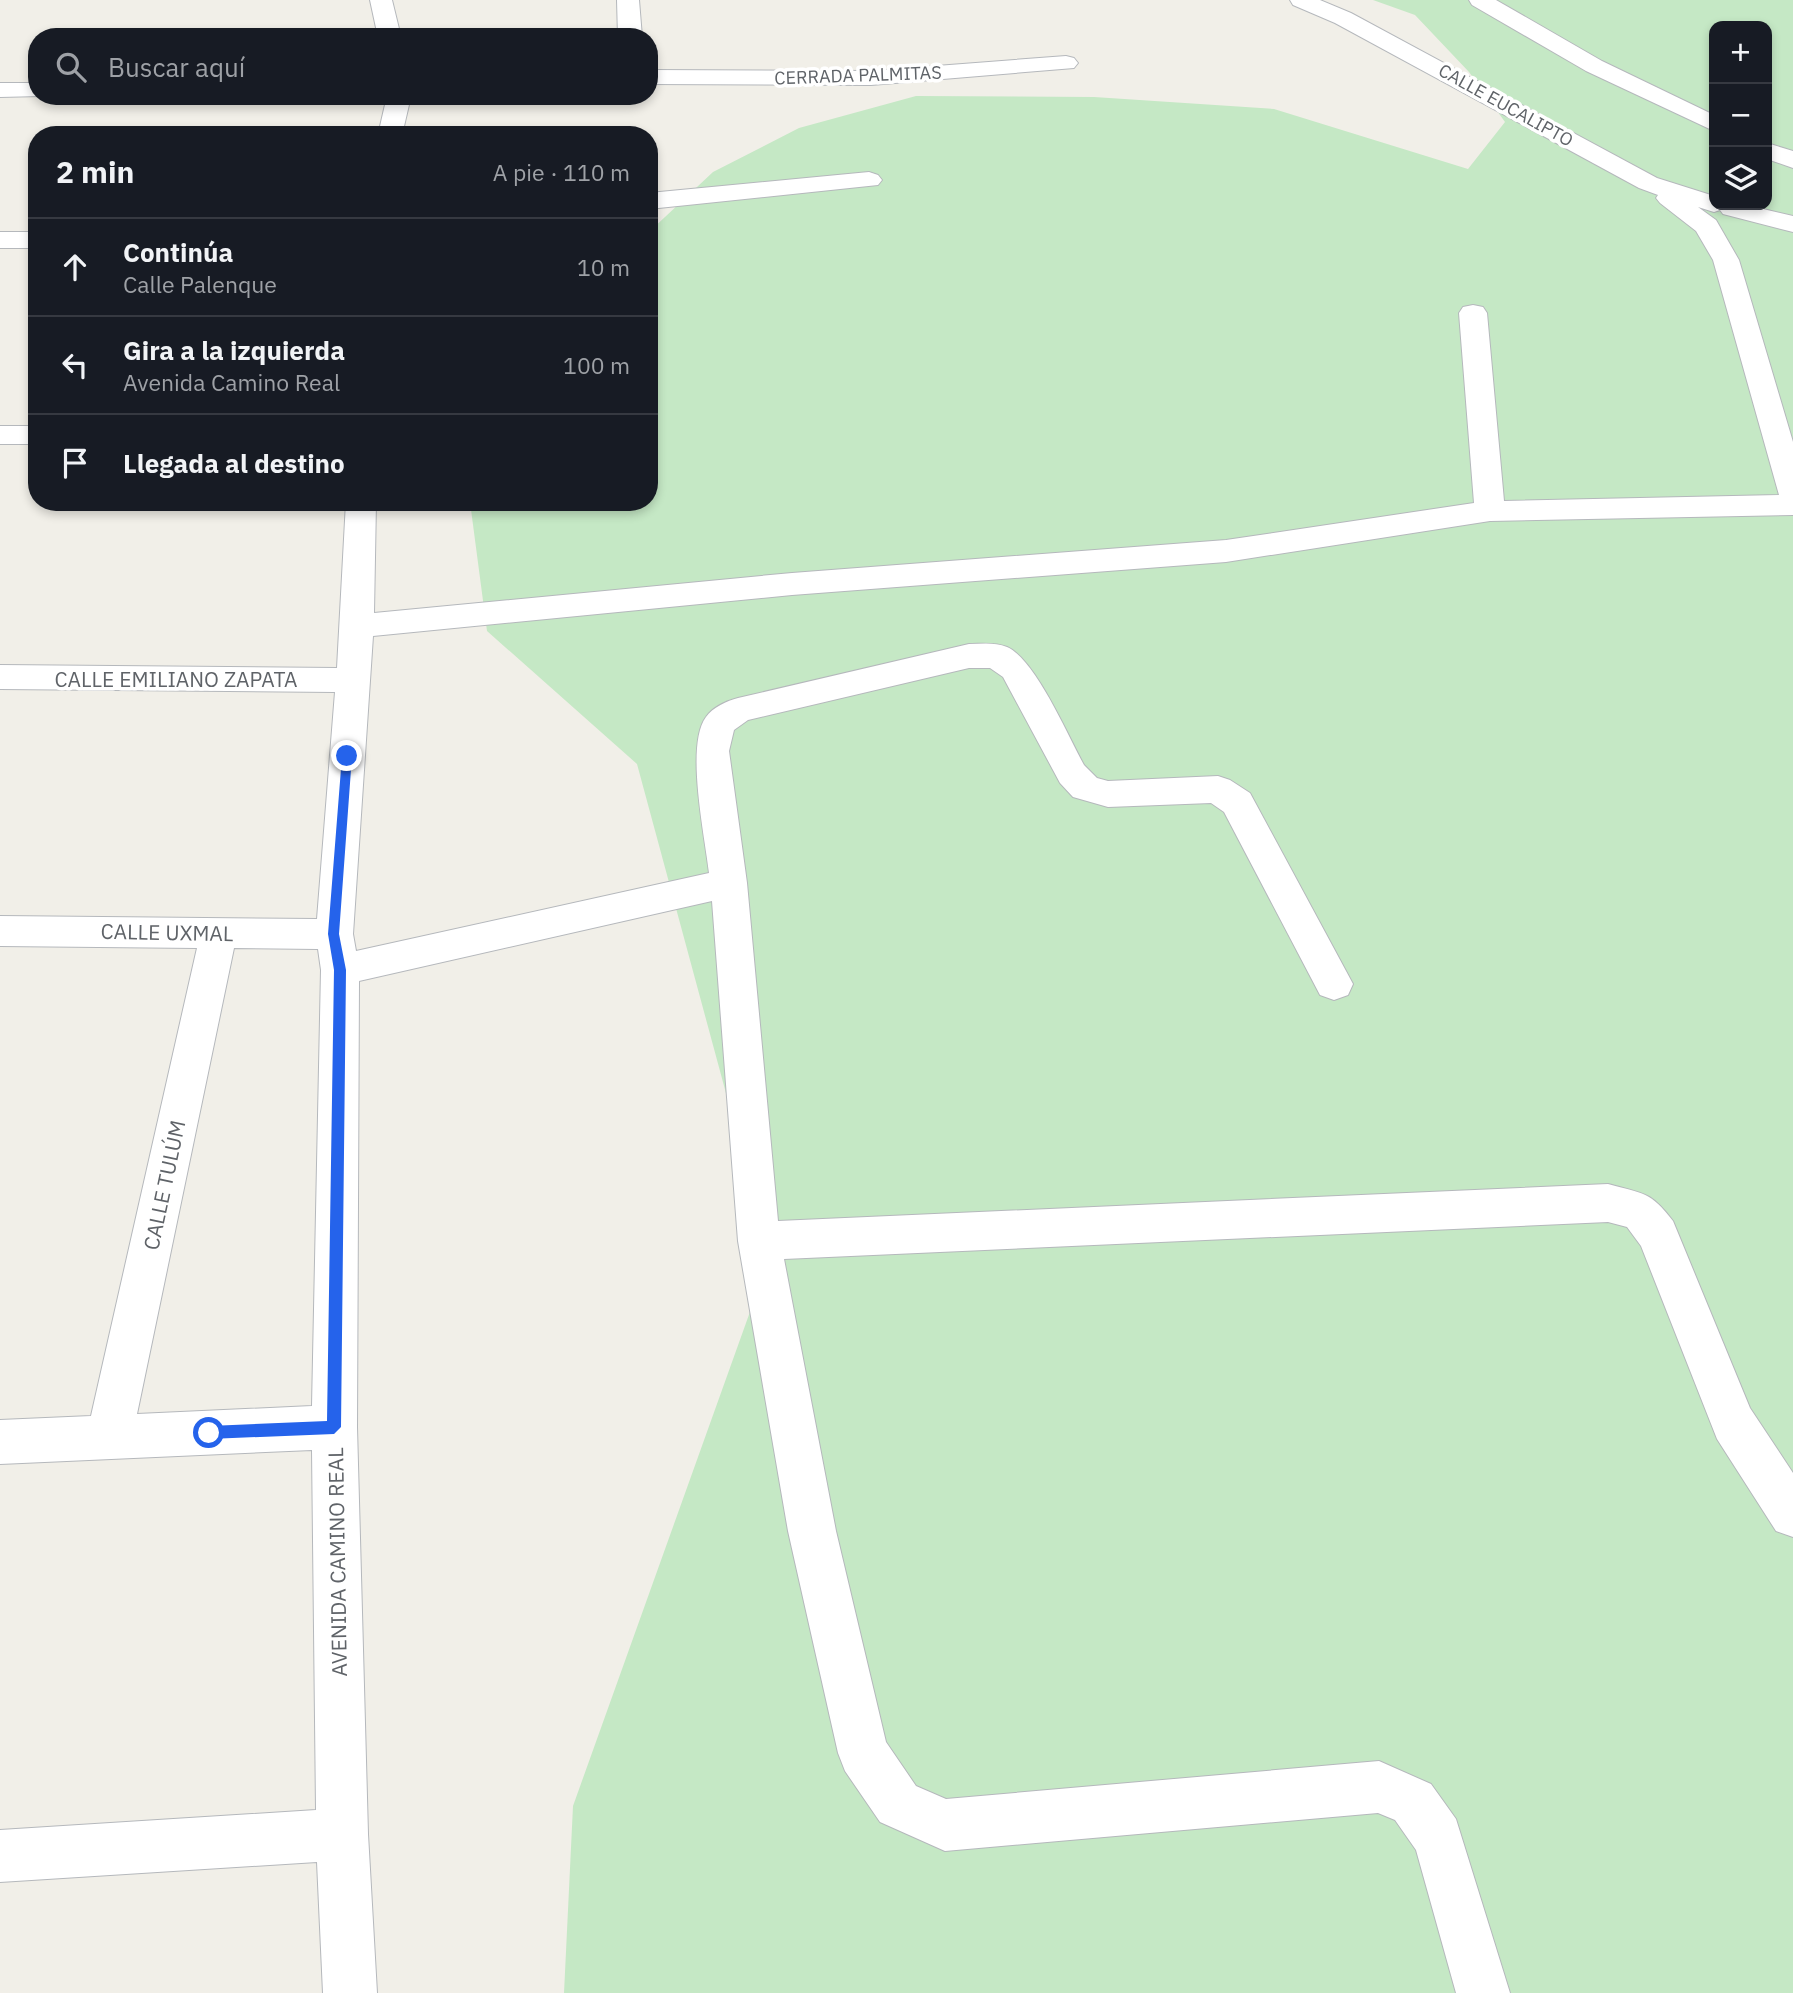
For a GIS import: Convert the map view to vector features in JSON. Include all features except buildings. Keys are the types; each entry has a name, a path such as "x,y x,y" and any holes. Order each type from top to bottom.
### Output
{"street":[{"path":"381,0 388,28"},
{"path":"628,0 630,28"},
{"name":"CALLE EUCALIPTO","path":"1301,0 1343,18 1648,183 1709,202"},
{"path":"1480,0 1594,66 1709,122"},
{"name":"CERRADA PALMITAS","path":"658,77 871,78 1066,63"},
{"path":"0,90 28,90"},
{"path":"392,126 397,105"},
{"path":"1772,152 1793,160"},
{"path":"658,200 869,180"},
{"path":"1648,183 1707,226 1726,260 1793,494"},
{"name":"CALLE EUCALIPTO","path":"1772,203 1793,200"},
{"path":"1737,210 1793,224"},
{"path":"0,240 28,240"},
{"path":"1473,313 1490,511"},
{"path":"0,435 28,435"},
{"path":"357,626 792,584 1226,551 1490,511 1793,505"},
{"name":"AVENIDA CAMINO REAL","path":"350,1993 342,1833 334,1427 337,952 357,626 360,511"},
{"path":"1334,984 1237,803 1218,789 1108,794 1085,788 1072,774 1015,669 996,656 969,656 737,710 719,724 712,751 729,883 758,1241 812,1531 863,1753 898,1804 945,1825 1379,1787 1413,1802 1438,1837 1483,1993"},
{"name":"CALLE EMILIANO ZAPATA","path":"0,677 353,680"},
{"name":"CALLE UXMAL","path":"0,930 219,932 337,952 729,883"},
{"name":"CALLE TULÚM","path":"109,1437 219,932"},
{"path":"758,1241 1594,1204 1619,1206 1641,1212 1658,1235 1732,1423 1793,1514"},
{"path":"0,1442 334,1427"},
{"path":"0,1856 342,1833"}],"green space":[{"path":"1373,0 1793,0 1793,1993 564,1993 573,1806 770,1256 637,764 487,631 471,511 658,511 658,224 713,172 799,128 916,96 1094,97 1274,109 1468,169 1505,122 1469,72 1415,15"}],"route":[{"path":"209,1433 334,1427 340,970 334,934 347,756"}]}
